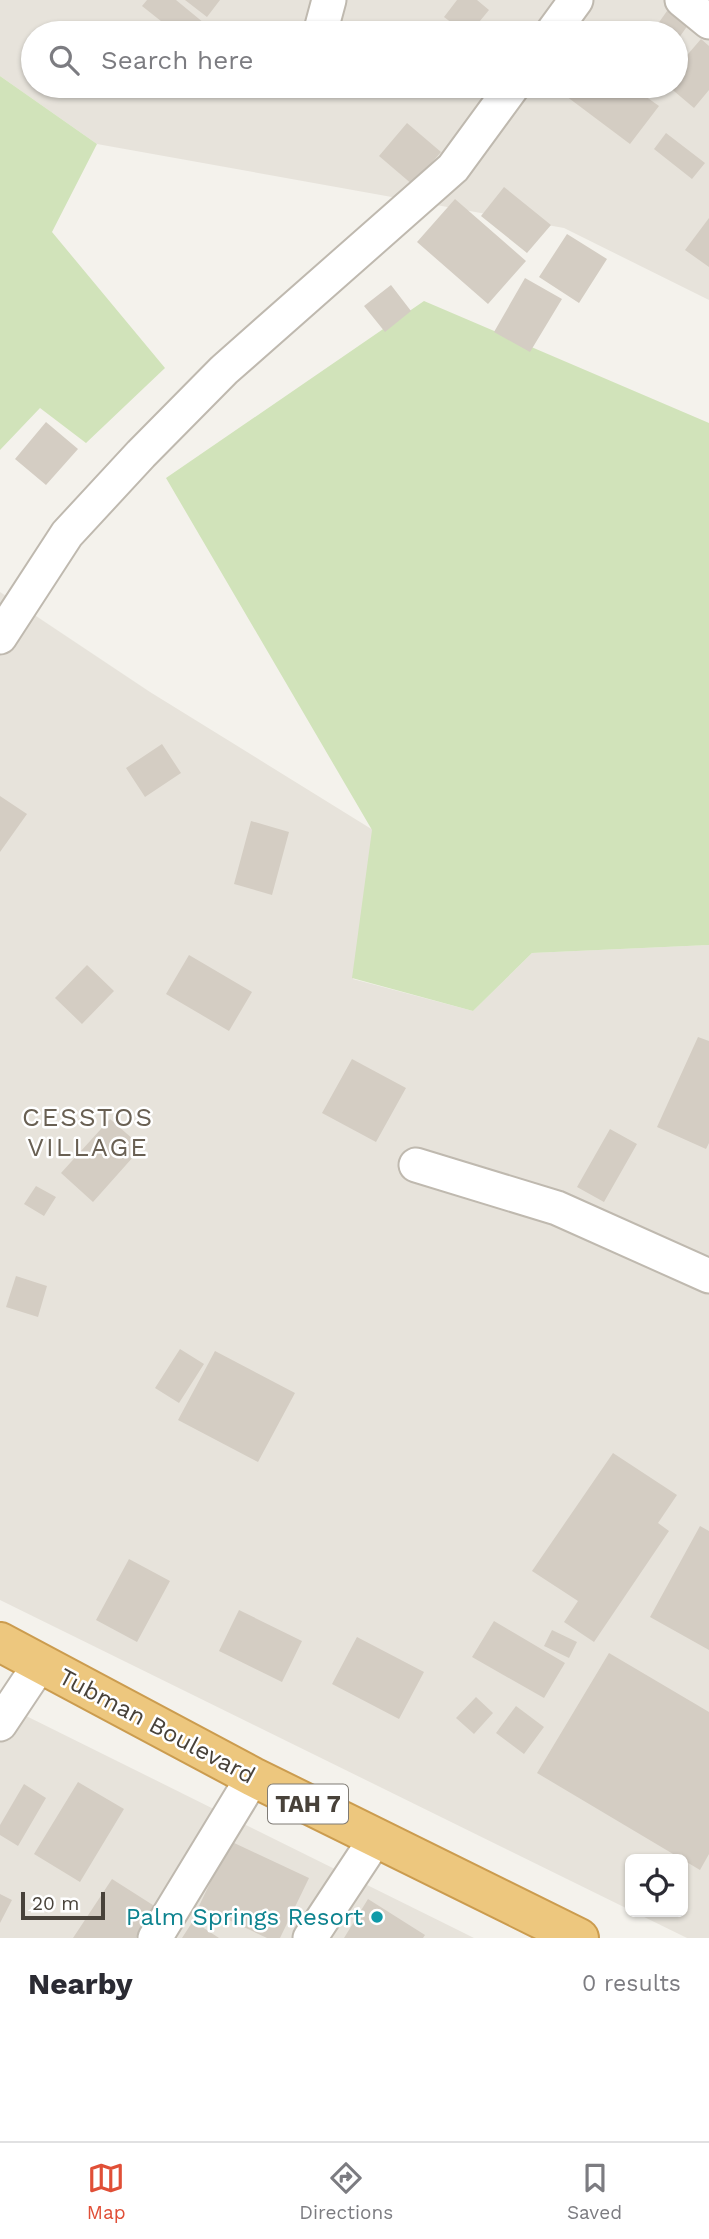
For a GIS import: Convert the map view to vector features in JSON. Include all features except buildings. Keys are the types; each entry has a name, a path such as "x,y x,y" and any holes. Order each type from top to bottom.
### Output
{"highway":[{"name":"Tubman Boulevard","path":"0,1642 253,1777 579,1938"}],"street":[{"path":"561,21 576,0"},
{"path":"682,0 709,22"},
{"path":"0,637 67,534 141,454 224,370 453,168 504,98"},
{"path":"416,1165 557,1208 709,1276"},
{"path":"0,1724 40,1664"},
{"path":"155,1938 253,1777"},
{"path":"310,1938 376,1838"}],"shaded area":[{"path":"0,0 709,0 709,300 564,228 97,144 31,98 688,98 688,21 21,21 21,91 0,76"},
{"path":"0,592 150,692 373,830 353,979 473,1011 532,953 709,945 709,1938 687,1938 644,1917 688,1917 688,1854 625,1854 625,1908 0,1600"},
{"path":"0,1703 464,1933 474,1938 0,1938"}],"green space":[{"path":"0,76 21,91 21,98 31,98 97,144 52,232 165,368 86,443 40,408 0,450"},
{"path":"424,301 709,423 709,945 532,953 473,1011 352,978 372,830 166,478"}],"place":[{"name":"Palm Springs Resort","path":"377,1917"}],"district":[{"name":"CESSTOS VILLAGE","path":"88,1132"}]}
